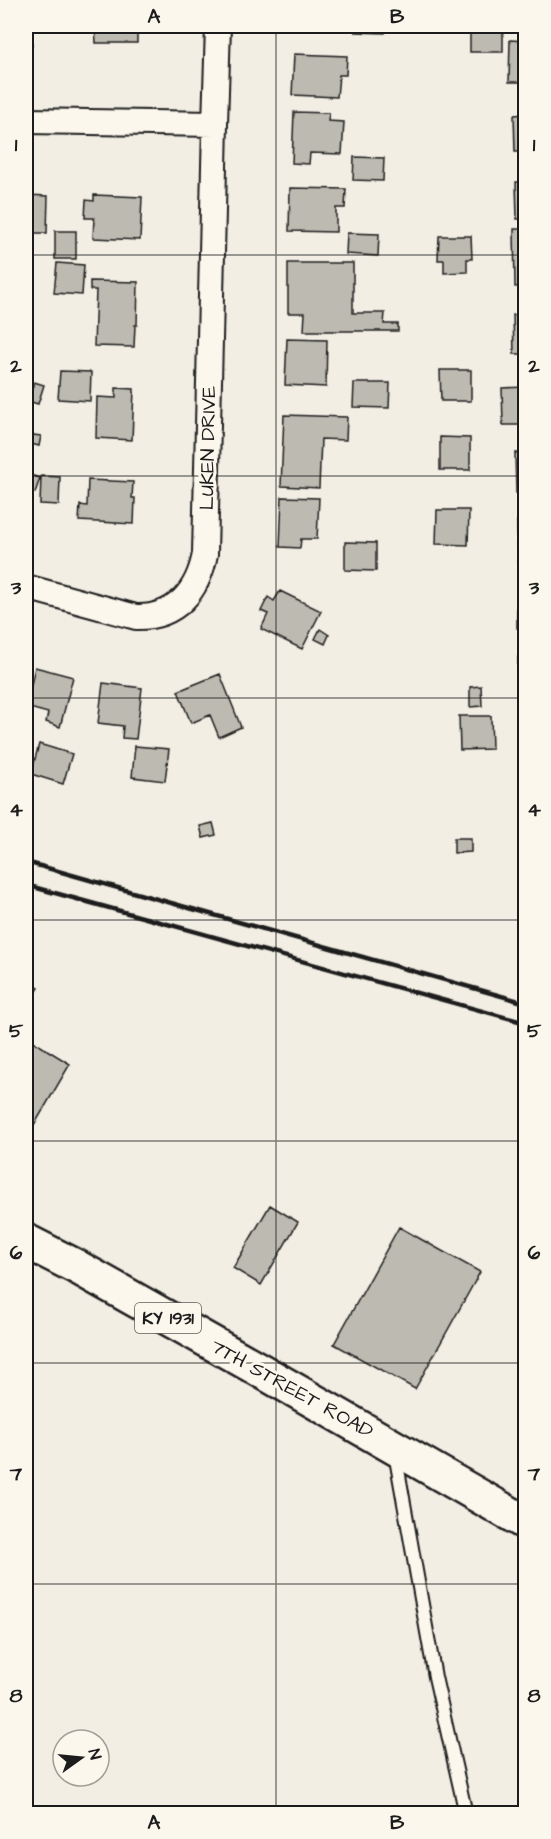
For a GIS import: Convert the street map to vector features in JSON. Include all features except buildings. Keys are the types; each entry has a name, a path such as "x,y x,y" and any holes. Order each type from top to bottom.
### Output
{"main road":[{"name":"7TH STREET ROAD","path":"26,1241 77,1267 394,1446 525,1523"}],"street":[{"name":"LUKEN DRIVE","path":"26,587 136,617 150,618 166,612 185,598 194,588 202,570 205,554 218,26"},
{"path":"26,121 215,124"}],"lane":[{"path":"394,1446 435,1677 466,1814"}],"railway":[{"path":"26,862 526,1003"},
{"path":"26,885 526,1023"}]}
